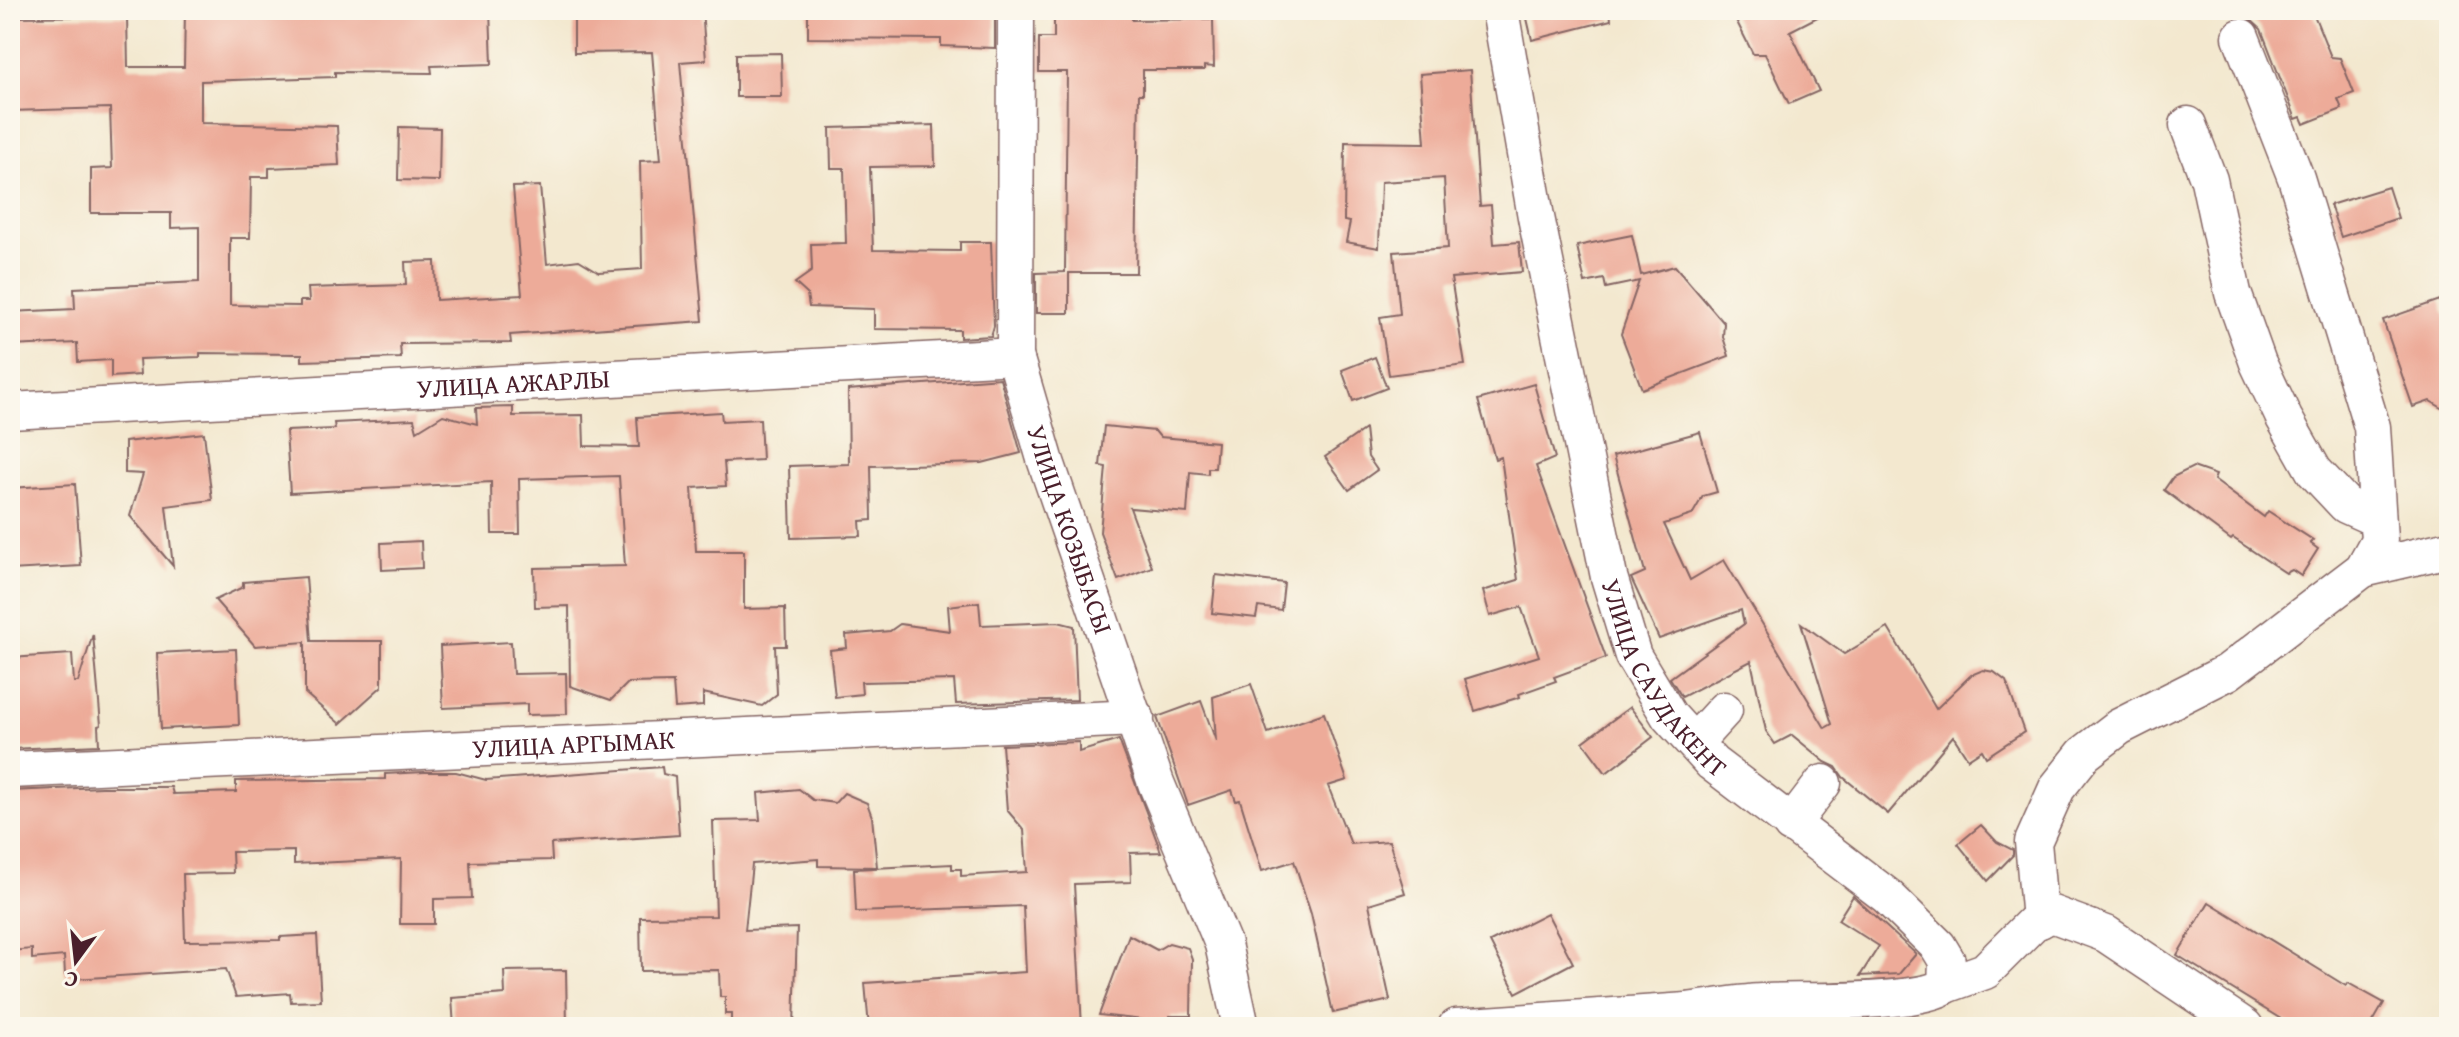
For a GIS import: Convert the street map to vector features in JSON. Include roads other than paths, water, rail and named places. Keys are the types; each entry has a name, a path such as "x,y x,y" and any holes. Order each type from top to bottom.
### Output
{"street":[{"name":"УЛИЦА КОЗЫБАСЫ","path":"1016,10 1015,356 1045,459 1156,783 1223,944 1241,1027"},
{"name":"УЛИЦА САУДАКЕНТ","path":"1500,10 1536,217 1609,577 1633,656 1669,716 1712,763 1887,896 1938,946 1947,961 1946,985"},
{"path":"2040,920 2033,842 2057,788 2084,754 2119,727 2228,672 2363,569 2379,540 2372,427 2296,178 2241,37"},
{"path":"2188,125 2209,180 2233,293 2258,363 2284,418 2314,471 2346,505 2377,519"},
{"name":"УЛИЦА АЖАРЛЫ","path":"10,411 1015,356"},
{"path":"2363,569 2449,549"},
{"path":"1694,743 1724,710"},
{"name":"УЛИЦА АРГЫМАК","path":"10,770 1136,718"},
{"path":"1791,825 1823,783"},
{"path":"1456,1027 1669,1018 1760,1002 1870,1000 1937,992 1946,985 1985,971 2040,920 2052,914 2106,934 2245,1027"},
{"path":"1669,1018 1748,1027"}]}
